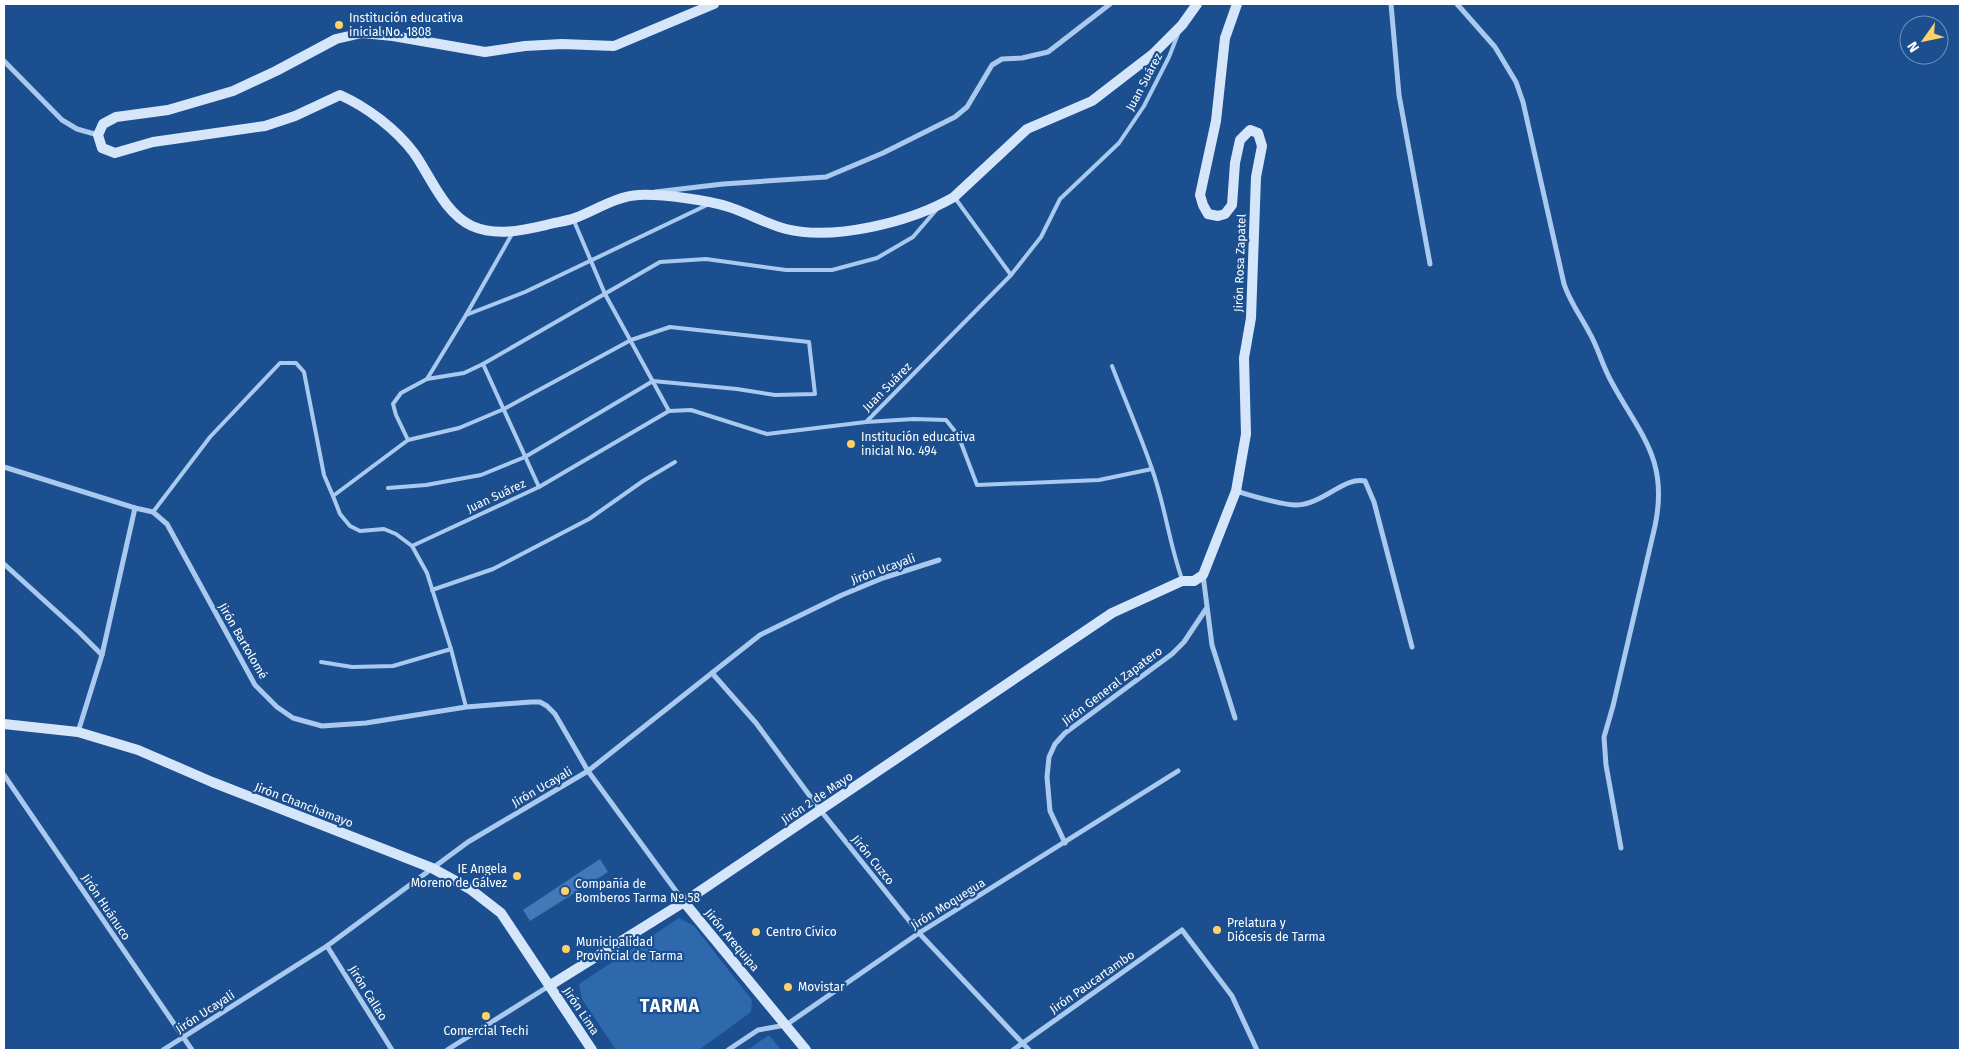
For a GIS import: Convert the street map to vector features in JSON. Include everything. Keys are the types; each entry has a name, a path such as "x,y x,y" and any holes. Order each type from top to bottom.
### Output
{"street":[{"path":"714,4 614,46 562,44 525,46 485,52 393,36 362,33 336,39 276,71 233,91 168,110 116,117 103,124 98,136 102,148 115,153 153,142 265,126 295,116 340,95 387,124 412,151 450,209 460,220 474,227 501,232 513,232 573,219 618,200 662,190 817,178 834,174 883,153 955,117 967,107 992,65 1002,59 1022,58 1048,52 1110,4"},
{"path":"639,195 689,199 711,203 728,207 786,229 815,232 859,230 890,223 954,197 1026,129 1092,101 1153,54 1182,25 1197,4"},
{"name":"Jirón Rosa Zapatel","path":"1235,718 1212,645 1203,575 1236,491 1246,434 1244,358 1251,318 1256,177 1262,146 1258,133 1250,130 1240,140 1235,162 1232,205 1225,214 1218,216 1208,214 1200,195 1216,122 1225,38 1237,4"},
{"path":"1390,4 1399,95 1430,264"},
{"path":"1458,4 1495,47 1516,82 1529,122 1564,284 1569,298 1590,332 1604,368 1644,435 1653,456 1658,478 1660,503 1616,697 1604,737 1606,765 1621,848"},
{"path":"4,61 62,120 77,129 98,136"},
{"path":"4,468 153,512"},
{"path":"1236,491 1295,506 1323,498 1348,482 1358,479 1365,481 1374,502 1412,647"},
{"path":"78,732 102,655 135,508"},
{"name":"Jirón Bartolomé","path":"153,512 167,524 255,685 277,707 293,718 322,726 366,723 466,707 540,702"},
{"name":"Jirón Ucayali","path":"163,1050 327,946 468,842 588,771 760,636 842,595 883,578 939,560"},
{"path":"4,564 102,655"},
{"name":"Jirón 2 de Mayo","path":"447,1050 684,902 1112,613 1182,581 1194,581 1203,575"},
{"name":"Jirón General Zapatero","path":"1065,843 1050,811 1049,756 1055,744 1065,733 1172,654 1184,642 1206,609"},
{"name":"Jirón Cuzco","path":"712,673 756,723 821,811 919,933 1029,1050"},
{"name":"Jirón Arequipa","path":"540,702 555,714 588,771 684,902 806,1050"},
{"name":"Jirón Chanchamayo","path":"4,724 78,732 138,750 212,782 432,868 470,889 500,913 550,986"},
{"name":"Jirón Moquegua","path":"728,1050 758,1030 786,1025 919,933 1178,771"},
{"name":"Jirón Huánuco","path":"4,775 192,1050"},
{"path":"4,787 10,784"},
{"name":"Jirón Paucartambo","path":"1013,1050 1182,930 1232,996 1257,1050"},
{"name":"Jirón Callao","path":"327,946 392,1050"},
{"name":"Jirón Lima","path":"550,986 592,1050"}],"lane":[{"name":"Juan Suárez","path":"412,546 539,487 669,410 691,410 767,434 866,422 1011,275 1041,237 1060,199 1119,143 1144,106 1169,57 1182,25"},
{"path":"954,197 1011,275"},
{"path":"408,440 393,404 401,394 427,379 464,372 483,364 660,262 706,258 786,270 832,270 877,258 912,236 944,202"},
{"path":"466,315 525,292 590,259 711,203"},
{"path":"573,219 605,294 669,410"},
{"path":"427,379 513,232"},
{"path":"333,496 408,440 459,428 504,409 631,340 670,327 809,342 815,394 775,395 737,389 653,381 525,457 481,475 426,485 388,488"},
{"path":"153,512 210,437 280,363 296,363 304,372 324,475 340,514 350,526 360,531 384,529 396,534 412,546 427,573 451,649 466,707"},
{"path":"483,364 539,487"},
{"path":"1112,366 1152,469 1166,515 1174,555 1182,581"},
{"path":"866,422 914,419 946,420 958,435 977,484 1099,480 1152,469"},
{"path":"432,590 493,569 589,519 643,481 675,462"},
{"path":"321,662 352,667 393,666 451,649"}],"shaded area":[{"path":"679,918 694,926 752,1000 751,1012 699,1050 616,1050 582,999 579,984"},
{"path":"769,1035 781,1050 747,1050"}],"building":[{"name":"Compañía de Bomberos Tarma Nº 58","path":"600,859 608,872 530,921 523,910"}],"place":[{"name":"Institución educativa inicial No. 1808","path":"339,25"},
{"name":"Institución educativa inicial No. 494","path":"851,444"},
{"name":"IE Angela Moreno de Gálvez","path":"517,876"},
{"name":"Compañía de Bomberos Tarma Nº 58","path":"565,891"},
{"name":"Prelatura y Diócesis de Tarma","path":"1217,930"},
{"name":"Centro Cívico","path":"756,932"},
{"name":"Municipalidad Provincial de Tarma","path":"566,949"},
{"name":"Movistar","path":"788,987"},
{"name":"Comercial Techi","path":"486,1016"}],"district":[{"name":"TARMA","path":"670,1006"}]}
